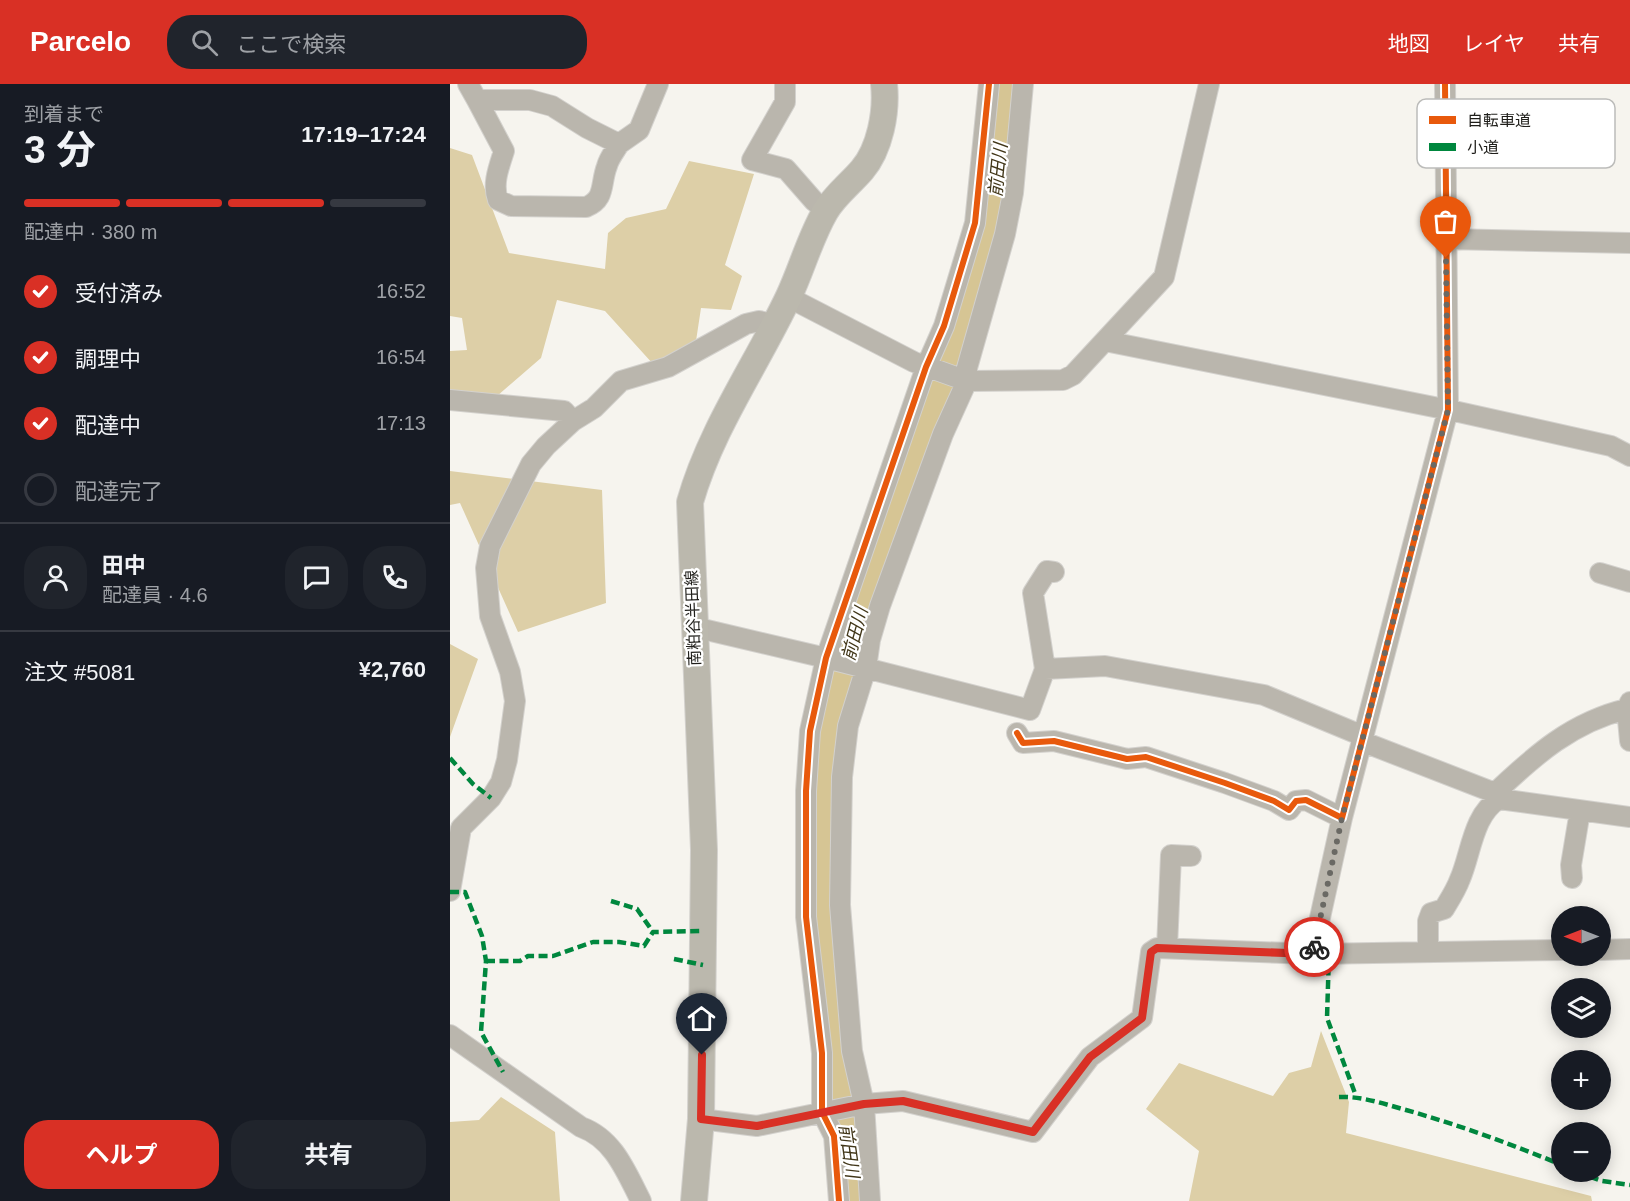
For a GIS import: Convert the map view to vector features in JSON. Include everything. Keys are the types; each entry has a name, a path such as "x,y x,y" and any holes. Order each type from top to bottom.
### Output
{"main road":[{"name":"南粕谷半田線","path":"694,1201 701,1119 704,850 690,502 697,479 716,438 788,297 826,210 864,168 877,145 886,99 884,84"}],"street":[{"path":"472,92 504,151 496,179 495,194 498,200 511,206 586,207 596,203 603,191 606,166 619,144 639,130 657,84"},
{"path":"785,84 785,102 752,160 786,169 814,201 826,210"},
{"path":"839,1201 834,1136 822,1112 822,1053 806,917 806,791 810,731 830,659 926,367 944,326 975,223 989,84"},
{"path":"870,1201 864,1104 852,1051 840,904 839,840 848,726 862,667 883,596 963,380 1005,234 1013,193 1023,84"},
{"path":"788,297 926,367 963,380 1063,380 1073,375 1164,277 1209,84"},
{"path":"1445,84 1445,99"},
{"path":"472,92 530,100 552,106 587,128 619,144"},
{"path":"1312,954 1362,738 1448,410 1446,168"},
{"path":"1446,239 1630,243"},
{"path":"450,891 461,828 491,798 501,782 515,701 510,672 490,616 486,568 490,546 531,464 573,421 594,408 613,388 629,376 668,367 746,324 759,321 773,324"},
{"path":"1105,341 1448,410 1611,446 1630,456"},
{"path":"450,400 564,411 573,421"},
{"path":"1054,572 1047,571 1033,593 1038,612 1045,669 1029,710 1013,737 1023,743 1054,741 1127,759 1146,757 1226,783 1274,801 1289,810 1296,801 1306,800 1342,818"},
{"path":"1600,573 1630,582"},
{"path":"694,627 1029,710"},
{"path":"1045,669 1106,666 1264,695 1497,796 1630,818"},
{"path":"1428,951 1428,921 1431,912 1444,909 1448,903 1460,880 1473,838 1483,818 1497,796 1535,755 1587,721 1628,706 1630,741"},
{"path":"1572,878 1571,865 1580,811"},
{"path":"1167,948 1171,855 1191,856"},
{"path":"701,1119 757,1126 864,1104 903,1101 1033,1132 1090,1057 1142,1018 1151,952 1157,948 1312,954 1551,950"},
{"path":"1611,950 1630,949"},
{"path":"450,1035 581,1128 600,1137 616,1154 641,1201"}],"shaded area":[{"path":"450,148 472,155 509,253 605,269 608,233 626,218 666,209 689,161 754,174 725,265 742,276 731,310 701,308 696,341 653,364 605,311 557,300 541,358 497,396 450,394 450,351 467,350 462,318 450,316"},
{"path":"450,471 602,490 606,603 518,632 460,503 450,505"},
{"path":"450,644 478,659 450,737"},
{"path":"1321,1031 1349,1102 1346,1133 1591,1196 1592,1201 1189,1201 1199,1151 1146,1109 1179,1063 1273,1096 1289,1073 1311,1067"},
{"path":"501,1097 555,1132 560,1201 450,1201 450,1122 479,1120"}],"waterway":[{"name":"前田川","path":"855,1201 830,1016 822,858 828,754 840,686 855,628 873,570 956,343 990,227 999,174 1005,84"}],"marked path":[{"path":"450,758 473,784 491,798"},
{"path":"450,892 465,892 482,936 486,961 481,1032 503,1072"},
{"path":"611,901 637,909 653,932"},
{"path":"486,961 520,961 528,956 553,956 593,942 619,942 644,946 653,932 703,931"},
{"path":"1329,953 1327,1018 1356,1096"},
{"path":"674,959 703,965"},
{"path":"1339,1097 1373,1101 1426,1116 1485,1135 1551,1161"},
{"path":"1609,1182 1630,1185"}],"cycle path":[{"path":"839,1201 834,1136 822,1112 822,1053 806,917 806,791 810,731 826,658 926,367 944,326 975,223 989,84"},
{"path":"1445,84 1445,99"},
{"path":"1017,733 1023,743 1054,741 1127,759 1146,757 1274,801 1289,810 1296,801 1306,800 1342,818 1448,410 1446,168"}],"way so far":[{"path":"1314,947 1342,818 1448,410 1446,258"}],"route":[{"path":"702,1055 701,1119 757,1126 864,1104 903,1101 1033,1132 1090,1057 1142,1018 1151,952 1157,948 1312,954 1314,947"}]}
